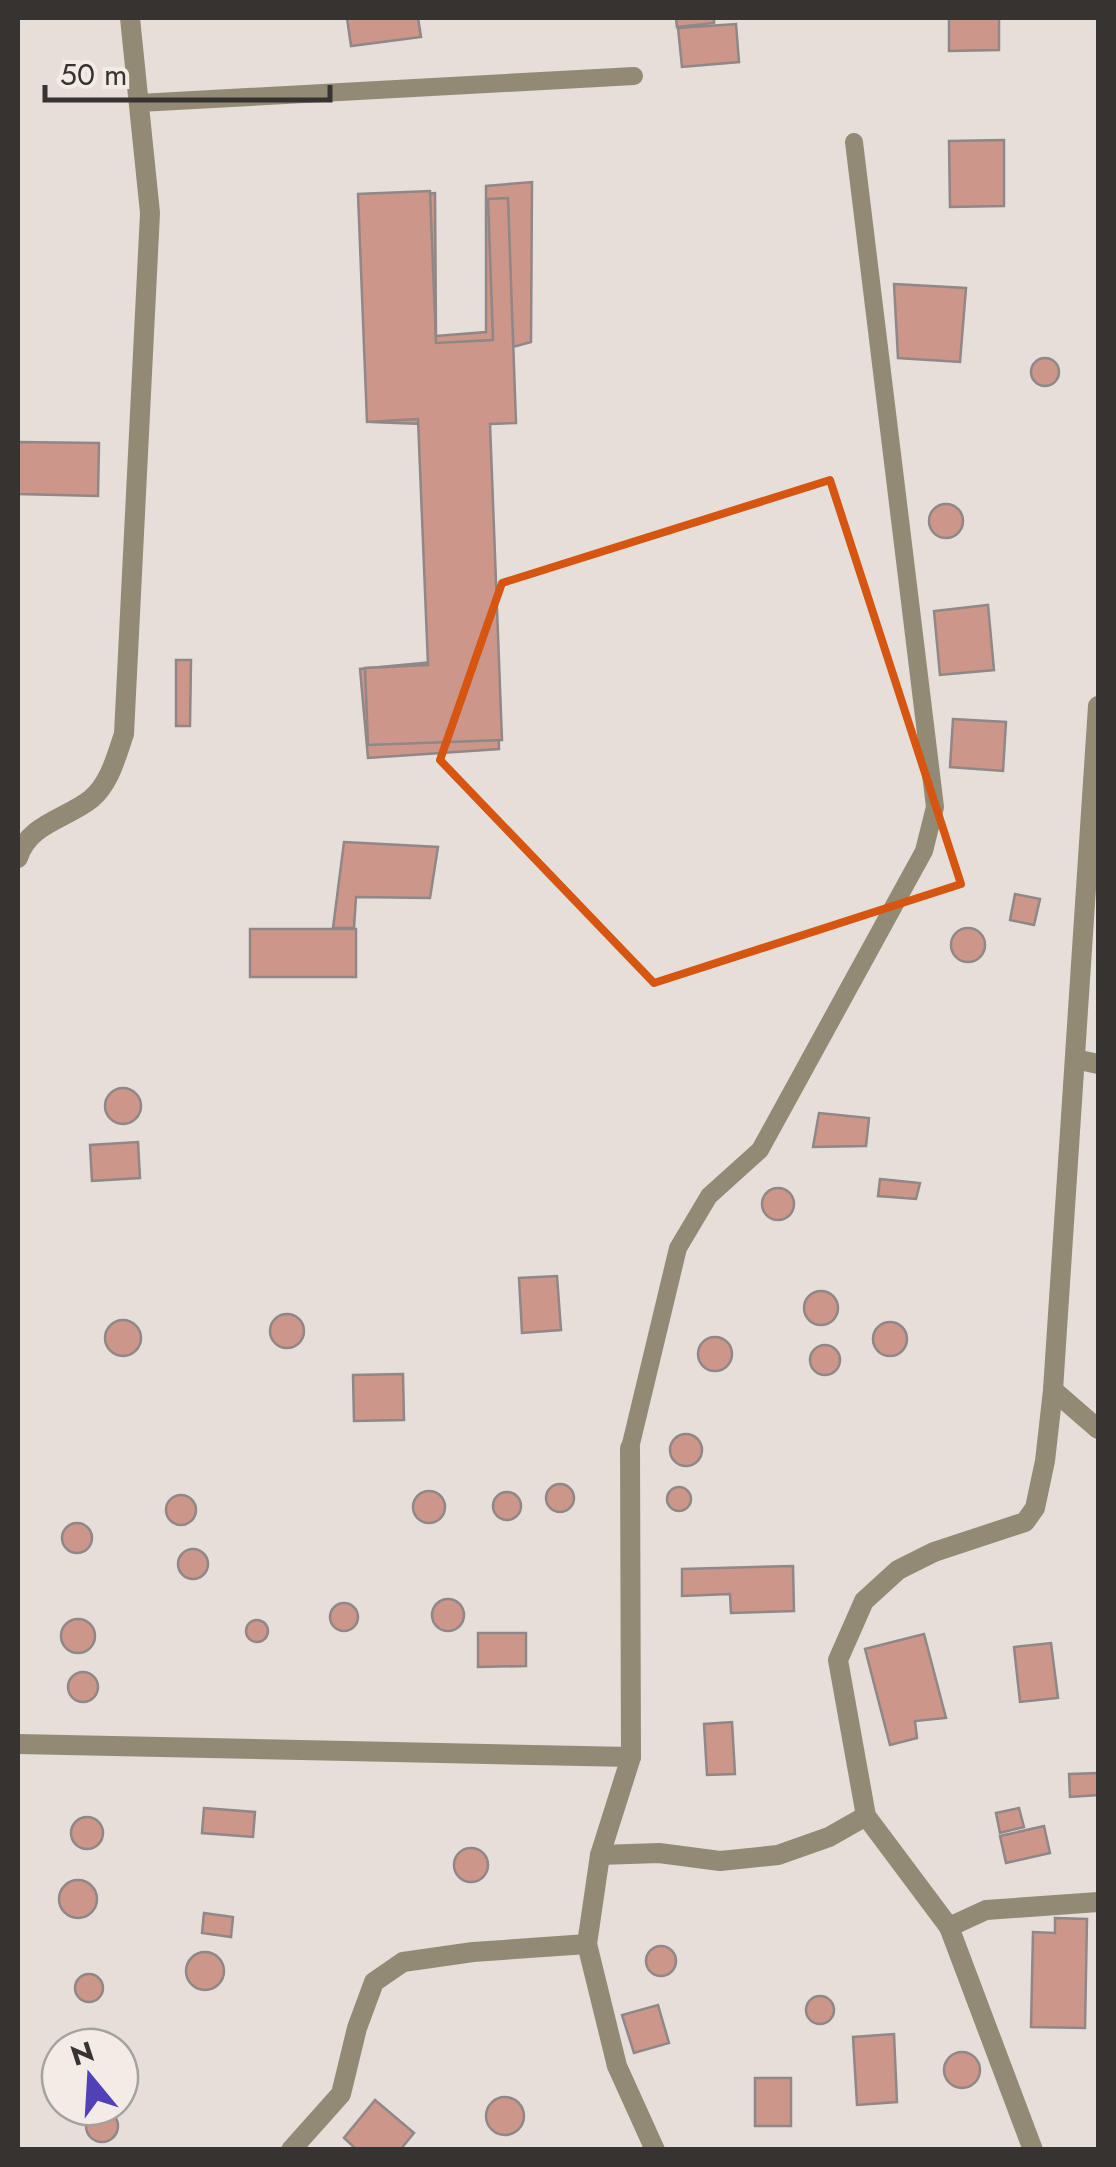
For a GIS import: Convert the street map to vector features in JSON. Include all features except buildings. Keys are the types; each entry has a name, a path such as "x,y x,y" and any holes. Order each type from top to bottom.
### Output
{"street":[{"path":"18,858 22,846 48,822 91,798 110,775 124,734 150,213 130,18"},
{"path":"1033,2150 949,1927 866,1816 838,1660 864,1600 898,1570 934,1552 1024,1522 1035,1508 1053,1390 1098,706"},
{"path":"1075,1059 1098,1064"},
{"path":"1053,1390 1098,1429"},
{"path":"630,1448 630,1758 600,1855 588,1944 617,2066 656,2150"},
{"path":"18,1744 630,1758"},
{"path":"600,1855 659,1852 720,1862 778,1856 830,1836 866,1816"},
{"path":"949,1927 986,1910 1098,1902"},
{"path":"291,2150 342,2094 357,2028 374,1982 404,1962 473,1952 588,1944"}],"lane":[{"path":"139,104 634,76"},
{"path":"630,1448 678,1248 709,1196 760,1150 924,851 935,807 854,142"}],"highlighted area":[{"path":"830,480 961,884 654,983 440,760 502,583"}]}
